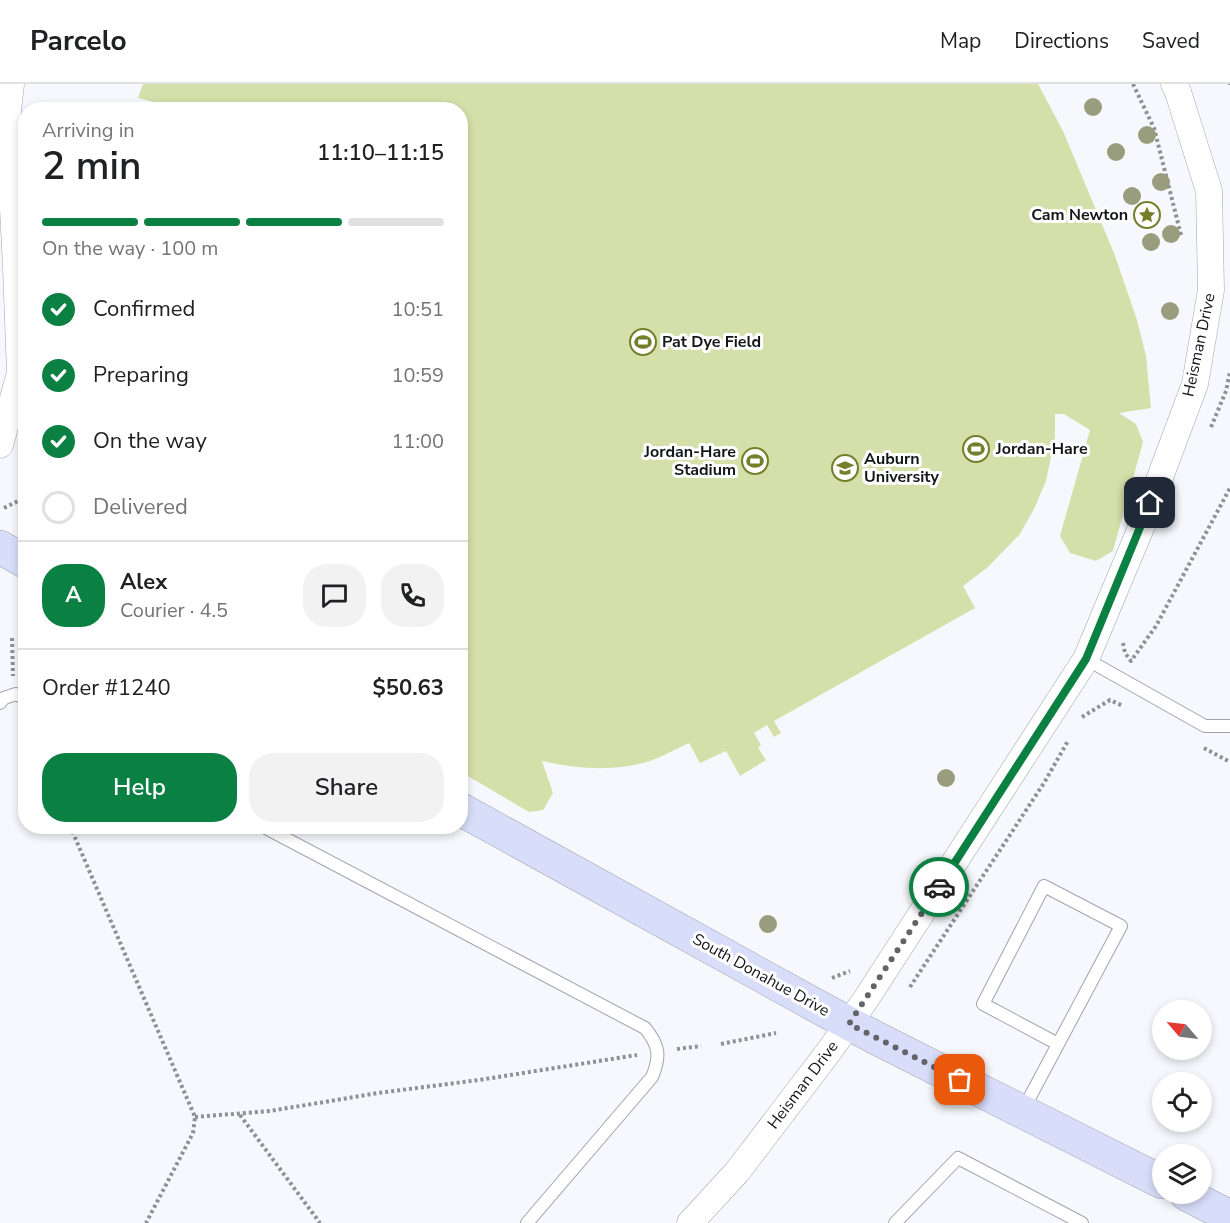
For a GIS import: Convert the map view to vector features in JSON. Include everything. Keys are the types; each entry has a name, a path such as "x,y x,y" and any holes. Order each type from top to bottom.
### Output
{"street":[{"path":"11,84 8,110 8,268 18,356"},
{"name":"Heisman Drive","path":"690,1223 737,1172 849,1024 1086,659 1143,523 1195,384 1211,290 1209,191 1174,84"},
{"path":"0,445 18,380"},
{"path":"0,547 18,557"},
{"name":"South Donahue Drive","path":"468,813 849,1024 1152,1177"},
{"path":"1205,1204 1230,1217"}],"lane":[{"path":"1086,659 1204,726 1230,726"},
{"path":"0,703 4,698 18,695"},
{"path":"277,834 645,1028 654,1038 657,1064 652,1077 527,1223"},
{"path":"1022,1111 1058,1044 1121,926 1044,885 982,1004 1058,1044"},
{"path":"895,1223 958,1158 1082,1223"}],"path":[{"path":"1134,84 1154,128 1182,239"},
{"path":"1230,372 1226,391 1230,393"},
{"path":"1131,662 1156,626 1230,488"},
{"path":"4,508 18,501"},
{"path":"1077,725 1083,716 1110,700"},
{"path":"906,993 1044,783 1072,735"},
{"path":"73,834 195,1117 193,1133 146,1223"},
{"path":"828,980 849,972 855,962"},
{"path":"721,1044 776,1033"},
{"path":"195,1117 270,1111 657,1052"},
{"path":"240,1114 320,1223"}],"green space":[{"name":"Jordan-Hare Stadium","path":"143,84 1038,84 1063,131 1114,253 1137,320 1146,356 1151,408 1119,413 1136,424 1143,442 1113,551 1096,561 1070,553 1060,536 1090,430 1064,414 1055,414 1055,437 1046,481 1034,509 1020,534 988,567 963,586 975,608 774,721 781,733 774,737 767,725 754,733 761,745 758,748 766,760 740,776 726,751 700,763 689,743 650,761 623,767 582,767 542,761 553,793 543,810 529,812 468,776 468,102 154,102 138,98"}],"way so far":[{"path":"939,887 849,1024 960,1080"}],"place":[{"name":"Cam Newton","path":"1147,215"},
{"name":"Pat Dye Field","path":"643,342"},
{"name":"Jordan-Hare","path":"976,449"},
{"name":"Jordan-Hare Stadium","path":"755,461"},
{"name":"Auburn University","path":"845,468"}],"route":[{"path":"939,887 1086,659 1150,503"}]}
